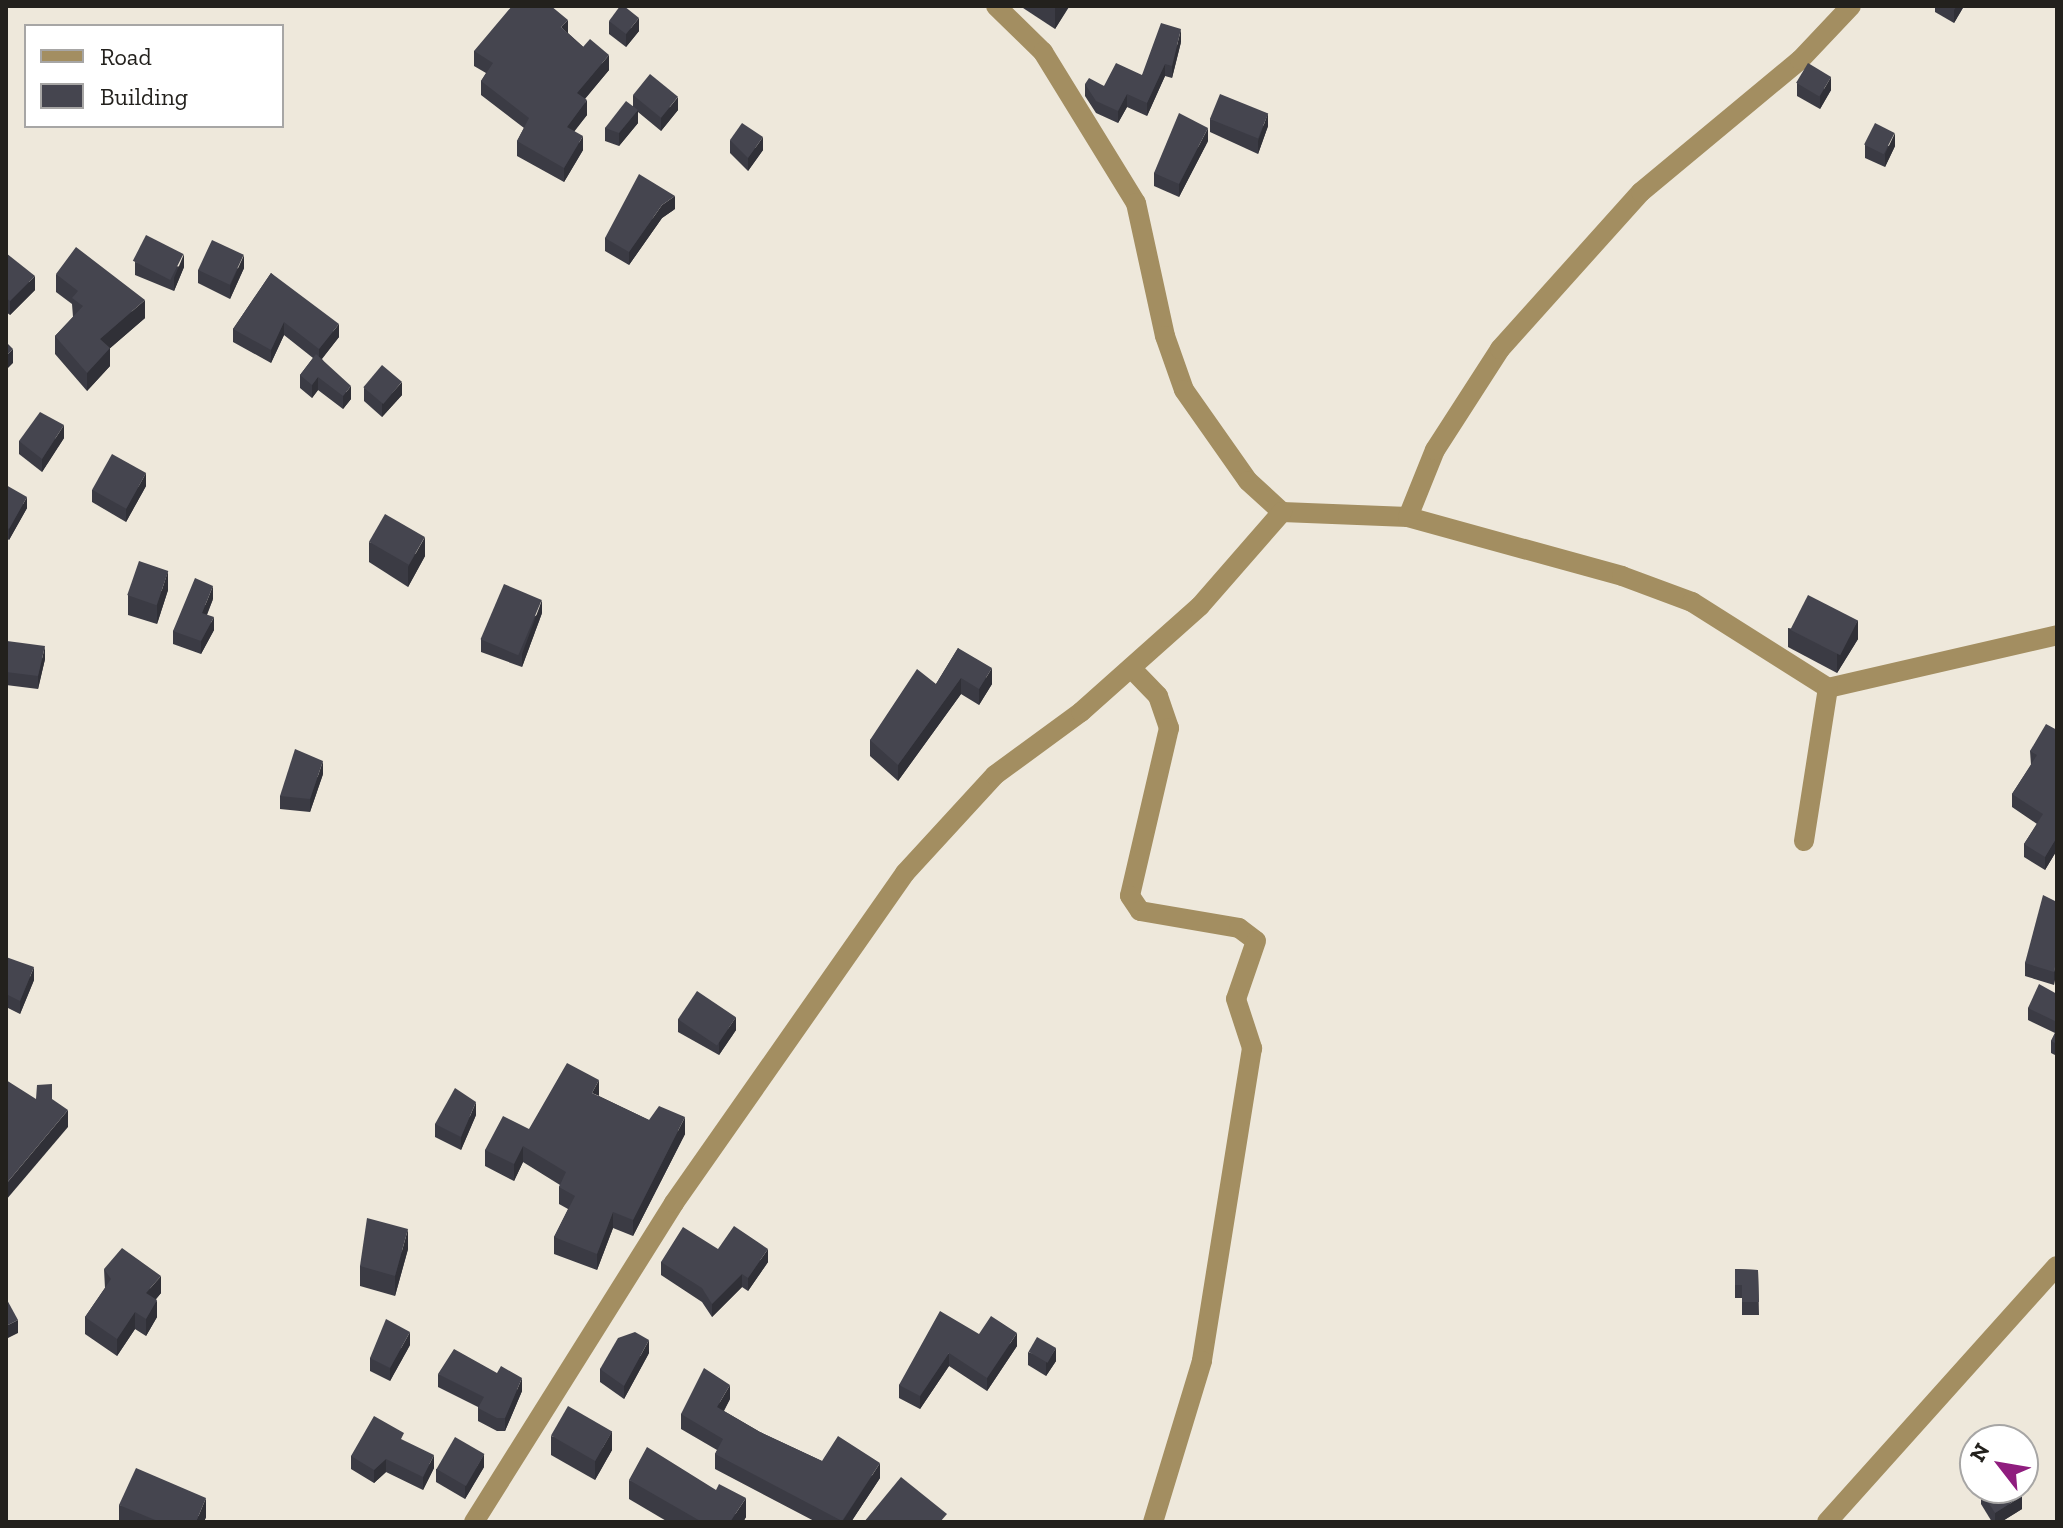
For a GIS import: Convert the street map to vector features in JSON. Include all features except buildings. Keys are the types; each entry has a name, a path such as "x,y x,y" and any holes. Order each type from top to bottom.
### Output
{"street":[{"path":"996,6 1043,52 1136,203 1165,336 1184,390 1248,481 1282,512 1408,517 1692,602 1828,688 2057,635"},
{"path":"1408,517 1435,450 1500,349 1641,192 1800,60 1851,6"},
{"path":"474,1522 674,1203 905,873 995,775 1131,668 1200,606 1282,512"},
{"path":"1131,668 1158,696 1169,728 1130,896 1140,911 1239,928 1256,941 1236,999 1252,1048 1202,1361 1153,1522"},
{"path":"1804,841 1828,688"},
{"path":"1827,1522 2057,1266"}]}
